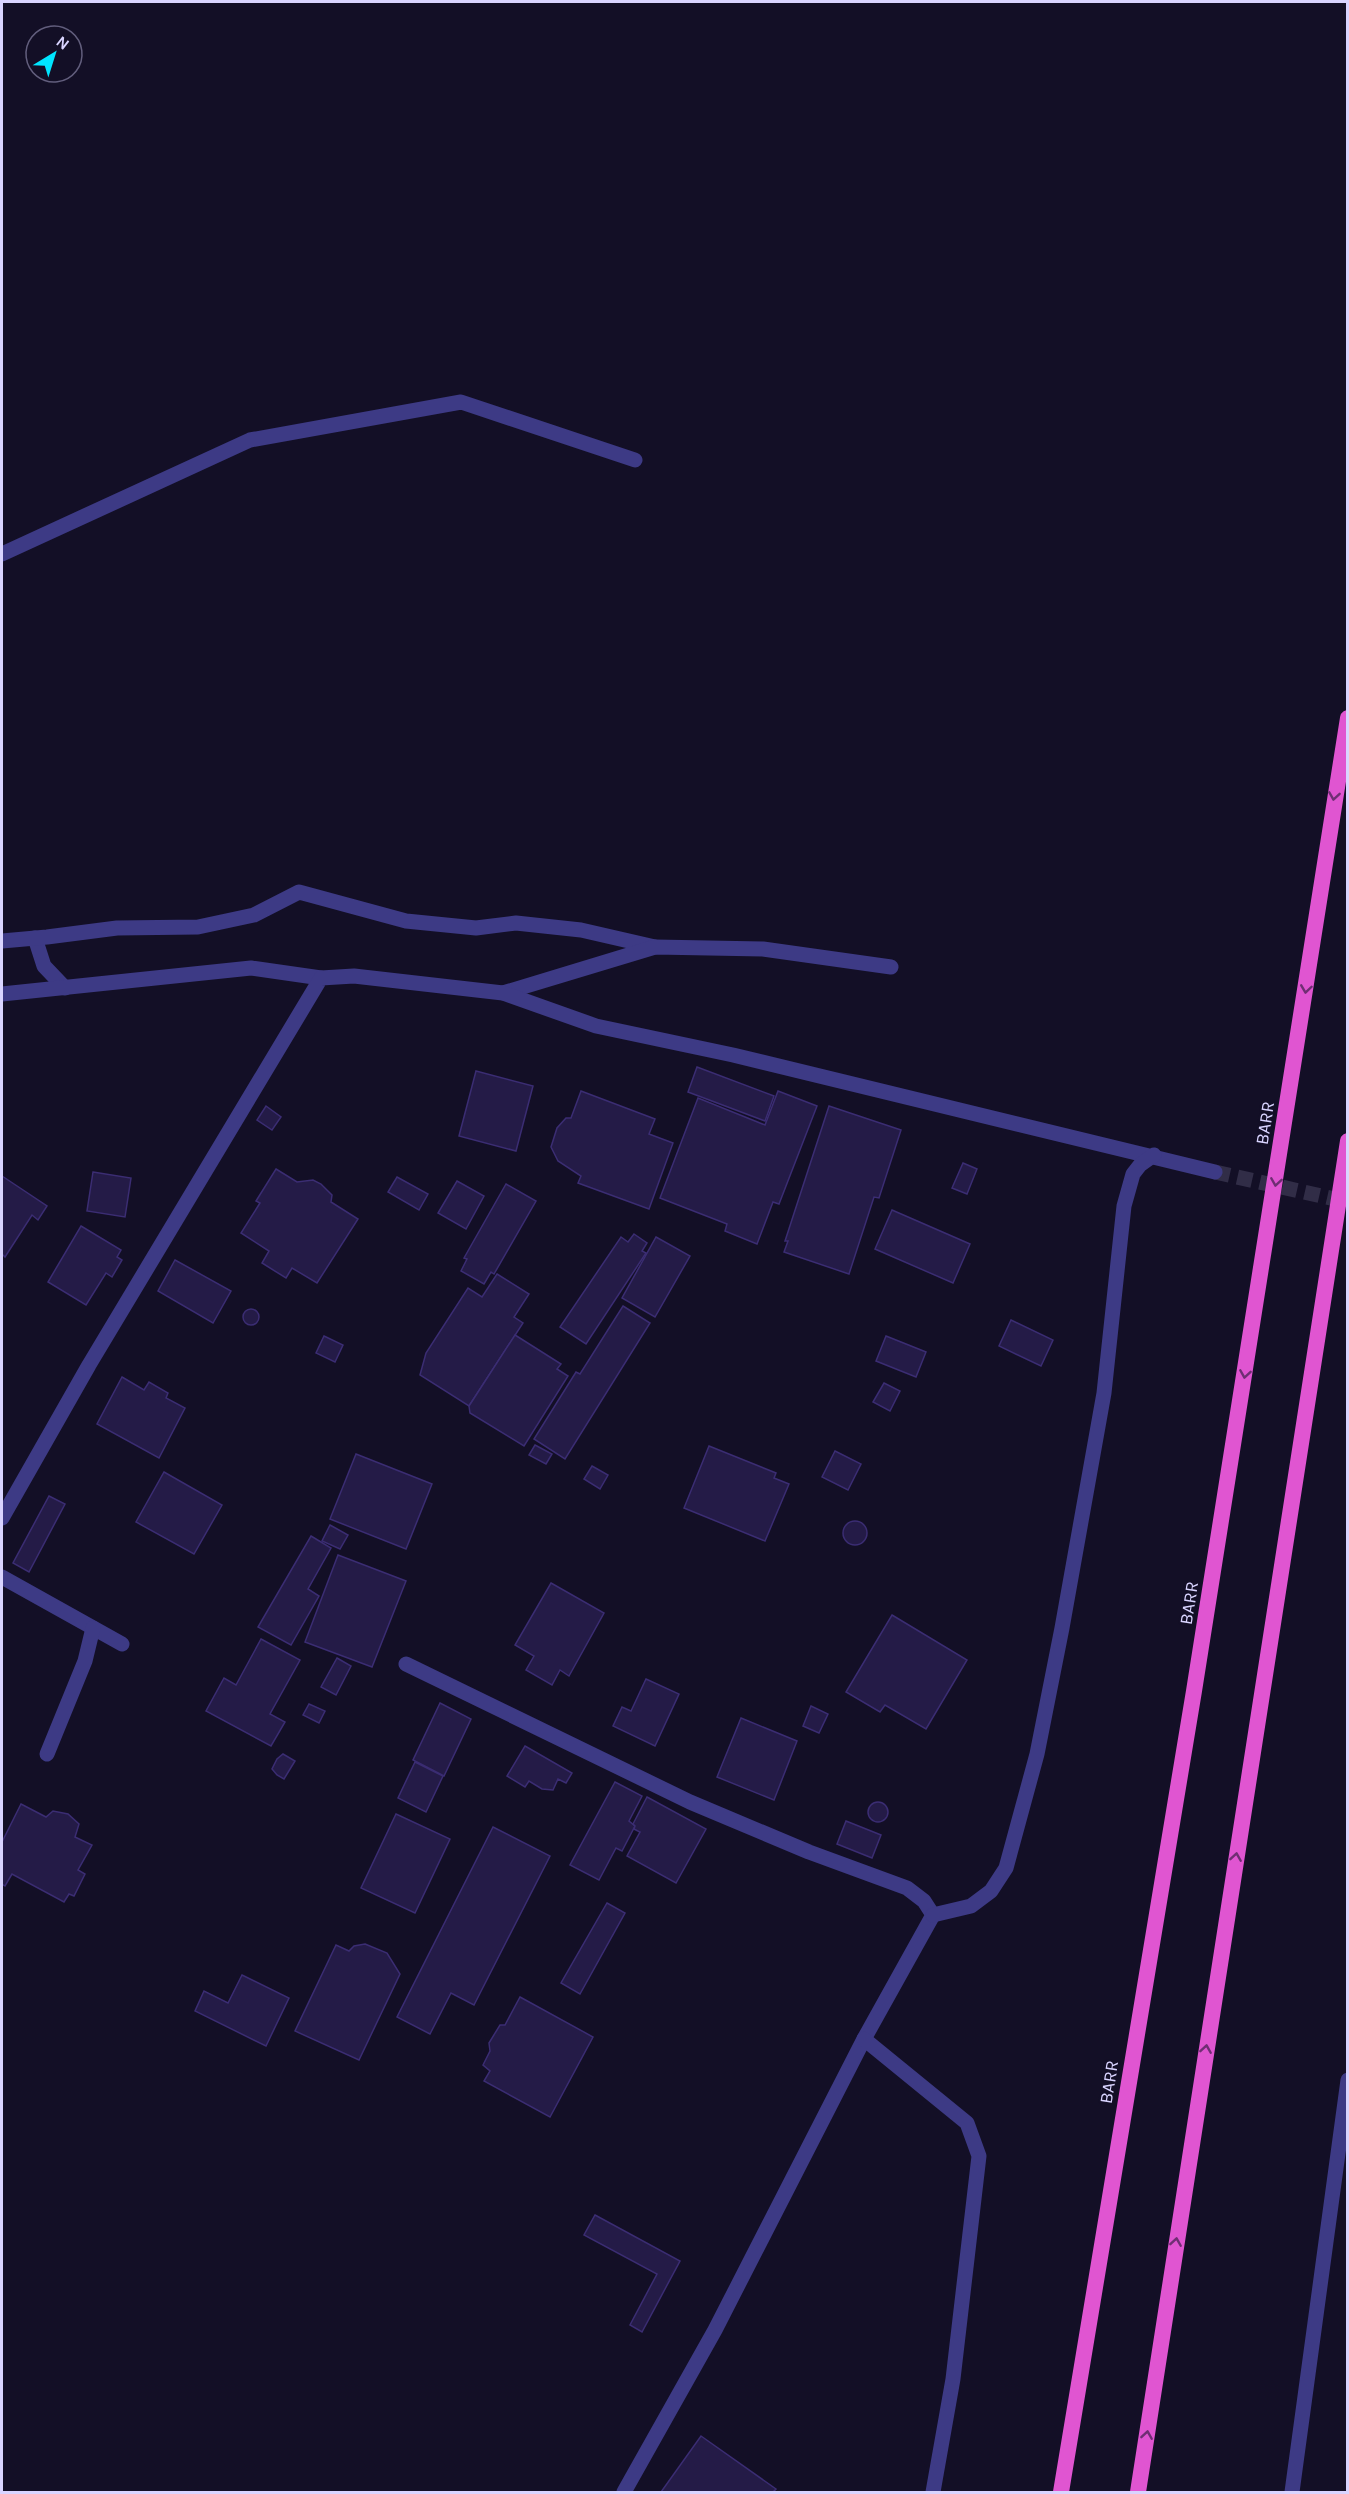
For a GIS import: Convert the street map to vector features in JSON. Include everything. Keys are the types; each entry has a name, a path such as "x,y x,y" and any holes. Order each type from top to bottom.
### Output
{"highway":[{"name":"BARR","path":"1061,2493 1196,1679 1347,718"},
{"path":"1138,2493 1347,1140"}],"street":[{"path":"2,554 250,440 461,402 635,460"},
{"path":"2,941 117,928 198,927 254,915 299,892 406,921 476,928 516,923 581,930 655,947 763,949 891,967"},
{"path":"35,938 44,966 65,988"},
{"path":"503,993 655,947"},
{"path":"2,994 251,968 321,978 354,976 503,993 596,1026 733,1055 1154,1155 1215,1172"},
{"path":"2,1518 89,1365 321,978"},
{"path":"624,2493 716,2330 864,2039 933,1915 971,1906 991,1891 1006,1868 1037,1754 1102,1405 1124,1206 1133,1174 1140,1165 1154,1155"},
{"path":"2,1577 122,1644"},
{"path":"47,1754 85,1661 93,1628"},
{"path":"406,1664 690,1802 809,1852 907,1888 924,1901 933,1915"},
{"path":"864,2039 967,2123 979,2157 953,2379 933,2493"},
{"path":"1292,2493 1347,2080"}],"building":[{"path":"697,1067 774,1096 765,1121 688,1092"},
{"path":"476,1071 533,1086 516,1151 459,1136"},
{"path":"581,1091 655,1119 649,1134 673,1143 649,1209 578,1183 581,1176 558,1161 551,1147 557,1128 566,1118 571,1118"},
{"path":"778,1091 817,1106 779,1204 773,1202 757,1244 725,1231 727,1224 660,1198 698,1098 765,1125"},
{"path":"266,1106 281,1117 272,1130 257,1120"},
{"path":"829,1106 901,1130 879,1198 874,1197 849,1274 784,1252 788,1241 785,1241"},
{"path":"963,1163 977,1169 967,1194 952,1188"},
{"path":"276,1169 297,1182 313,1180 321,1184 332,1195 331,1202 358,1219 317,1283 292,1268 286,1278 262,1263 269,1251 241,1233 260,1203 256,1201"},
{"path":"93,1172 131,1178 125,1217 87,1211"},
{"path":"2,1176 47,1206 38,1220 32,1215 5,1257 2,1254"},
{"path":"397,1177 428,1194 419,1210 388,1192"},
{"path":"457,1181 484,1196 466,1229 438,1213"},
{"path":"506,1184 536,1201 494,1274 491,1272 484,1284 461,1271 467,1259 464,1258"},
{"path":"892,1210 970,1244 953,1283 875,1249"},
{"path":"81,1226 121,1250 117,1257 122,1260 112,1277 106,1273 86,1305 48,1282"},
{"path":"634,1234 647,1243 642,1251 646,1253 586,1344 560,1327 621,1237 628,1242"},
{"path":"656,1237 690,1256 655,1317 622,1298"},
{"path":"175,1260 231,1291 213,1323 158,1291"},
{"path":"497,1274 529,1294 514,1317 523,1323 469,1406 420,1375 426,1353 468,1288 482,1297"},
{"path":"623,1306 650,1323 565,1459 534,1439 576,1372 580,1374"},
{"path":"251,1309 259,1317 251,1325 243,1317"},
{"path":"1011,1320 1053,1340 1041,1366 999,1346"},
{"path":"515,1335 561,1364 557,1369 568,1376 524,1446 470,1413 469,1406"},
{"path":"324,1336 343,1345 335,1362 316,1353"},
{"path":"886,1336 926,1352 916,1377 876,1361"},
{"path":"122,1377 144,1390 149,1382 168,1393 166,1398 185,1408 159,1458 97,1424"},
{"path":"884,1383 900,1391 890,1411 873,1402"},
{"path":"535,1445 552,1454 546,1464 529,1455"},
{"path":"709,1446 776,1473 774,1478 789,1484 765,1541 684,1508"},
{"path":"835,1451 861,1464 848,1490 822,1477"},
{"path":"356,1454 432,1484 406,1549 330,1519"},
{"path":"592,1466 608,1475 600,1489 584,1479"},
{"path":"164,1472 222,1505 194,1554 136,1522"},
{"path":"49,1496 65,1504 29,1572 13,1563"},
{"path":"855,1521 863,1525 867,1533 863,1541 855,1545 847,1541 843,1533 847,1525"},
{"path":"330,1525 348,1535 340,1549 322,1541"},
{"path":"311,1536 331,1548 308,1589 319,1596 291,1645 258,1627"},
{"path":"338,1555 406,1581 372,1667 305,1642"},
{"path":"551,1583 604,1613 569,1676 560,1670 552,1685 526,1670 534,1656 515,1645"},
{"path":"892,1615 967,1660 926,1729 885,1705 880,1712 846,1692"},
{"path":"261,1639 300,1660 270,1714 285,1722 271,1746 206,1711 224,1678 236,1685"},
{"path":"337,1658 351,1666 336,1695 321,1687"},
{"path":"646,1679 679,1694 655,1746 613,1726 622,1707 631,1711"},
{"path":"440,1703 471,1719 444,1776 413,1760"},
{"path":"309,1704 325,1711 319,1723 303,1715"},
{"path":"811,1706 828,1714 819,1733 803,1726"},
{"path":"741,1718 797,1741 774,1800 717,1777"},
{"path":"525,1746 572,1773 566,1783 558,1779 553,1790 542,1789 529,1781 525,1787 507,1776"},
{"path":"283,1754 295,1761 284,1779 272,1769 277,1759"},
{"path":"415,1762 443,1776 426,1812 398,1798"},
{"path":"615,1782 642,1796 629,1821 635,1826 622,1851 616,1848 599,1880 570,1865"},
{"path":"647,1797 706,1829 676,1883 627,1856 640,1832 634,1829 633,1824"},
{"path":"878,1802 885,1805 888,1812 885,1819 878,1822 871,1819 868,1812 871,1805"},
{"path":"21,1804 46,1817 53,1811 68,1814 79,1824 75,1837 92,1845 78,1870 85,1874 74,1896 69,1894 64,1902 12,1874 5,1886 2,1884 2,1842"},
{"path":"396,1814 450,1839 415,1913 361,1888"},
{"path":"846,1821 881,1835 872,1858 837,1844"},
{"path":"493,1827 550,1856 474,2005 451,1993 430,2034 397,2017"},
{"path":"607,1903 625,1913 580,1994 561,1983"},
{"path":"365,1944 387,1953 400,1974 359,2060 295,2031 336,1945 349,1951 354,1946"},
{"path":"242,1975 289,1998 266,2046 195,2011 204,1991 228,2003"},
{"path":"520,1997 593,2037 550,2117 484,2081 490,2071 483,2065 490,2051 489,2043 500,2025 505,2025"},
{"path":"595,2215 680,2261 642,2332 630,2325 657,2274 584,2235"},
{"path":"701,2436 776,2489 773,2492 661,2492"}],"tunnel":[{"path":"1215,1172 1348,1202"}]}
